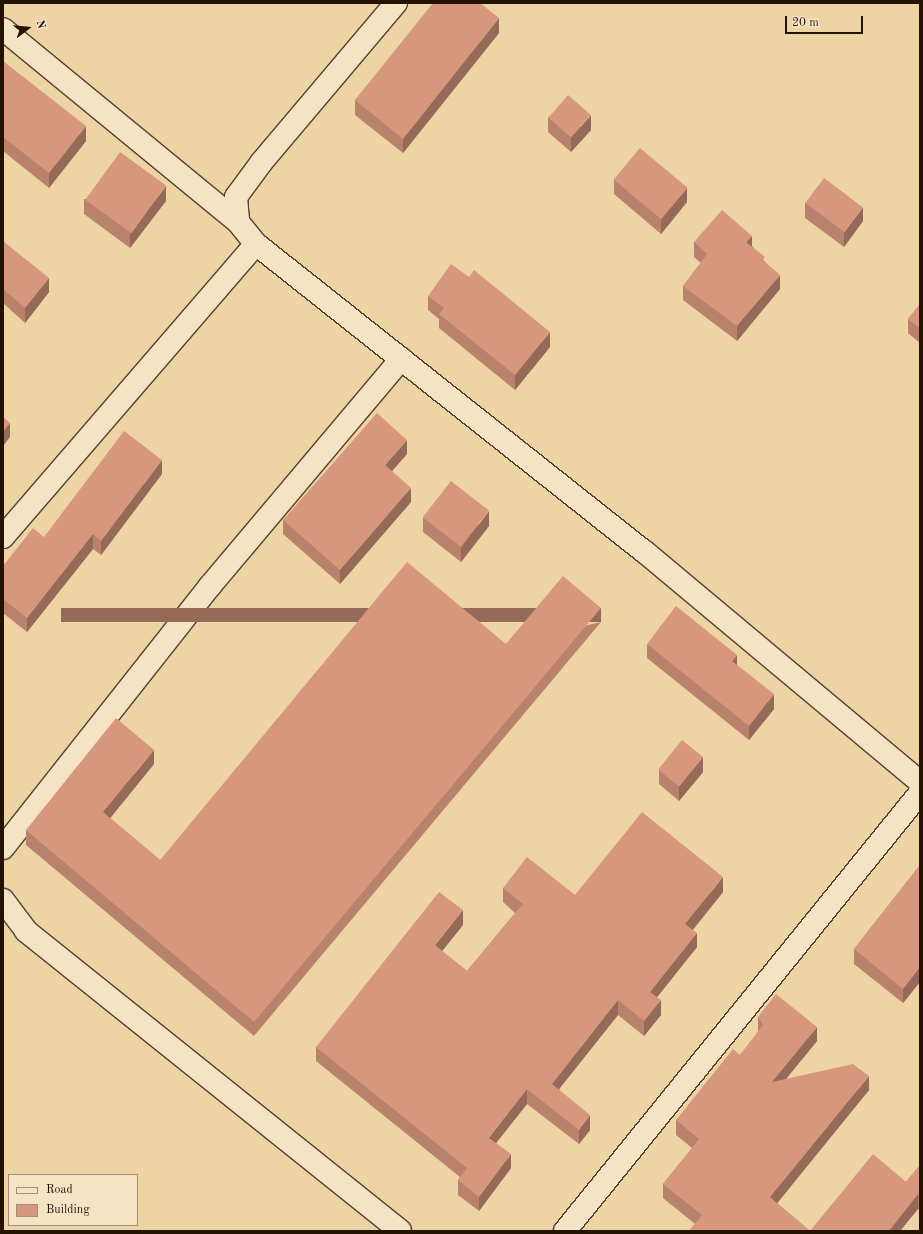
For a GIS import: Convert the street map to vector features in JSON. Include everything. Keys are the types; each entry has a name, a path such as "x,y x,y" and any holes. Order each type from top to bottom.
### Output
{"lane":[{"path":"238,222 236,197 261,163 396,3"},
{"path":"3,29 238,222 256,244 646,552 920,782"},
{"path":"3,537 256,244"},
{"path":"3,848 210,586 401,358"},
{"path":"565,1231 920,792"},
{"path":"3,900 26,931 400,1231"}],"building":[{"path":"433,3 480,3 499,18 403,139 355,100"},
{"path":"3,61 86,126 49,173 3,137"},
{"path":"568,95 591,115 571,137 548,118"},
{"path":"640,148 687,188 661,219 614,179"},
{"path":"120,152 166,186 131,233 85,200"},
{"path":"824,178 863,207 844,232 805,203"},
{"path":"722,210 752,236 746,242 765,257 763,260 780,275 737,326 683,286 707,254 694,242"},
{"path":"3,241 49,278 25,308 3,289"},
{"path":"451,264 469,277 474,270 550,332 515,375 439,314 444,308 428,296"},
{"path":"920,304 920,328 908,319"},
{"path":"377,413 407,440 385,465 411,488 340,570 283,520"},
{"path":"3,417 10,423 3,431"},
{"path":"124,431 162,460 101,541 93,534 27,618 3,599 3,566 33,528 44,537"},
{"path":"451,481 489,511 461,547 423,517"},
{"path":"407,562 506,644 563,576 601,608 254,1022 26,830 116,718 154,750 103,812 160,860"},
{"path":"676,606 737,655 732,661 774,694 749,726 647,644"},
{"path":"682,740 703,757 679,787 658,770"},
{"path":"642,812 723,877 685,924 697,933 650,992 661,1000 644,1021 618,1000 552,1084 590,1115 579,1130 527,1089 489,1138 511,1154 479,1197 458,1180 467,1168 316,1047 439,892 463,910 435,945 467,971 523,904 503,888 527,857 575,895"},
{"path":"920,865 920,967 903,989 854,949"},
{"path":"776,994 817,1027 772,1082 853,1064 869,1076 770,1197 810,1231 689,1231 702,1215 663,1184 699,1139 676,1120 733,1049 740,1055 763,1025 758,1017"},
{"path":"873,1154 906,1182 920,1165 920,1196 918,1194 889,1231 810,1231"}]}
